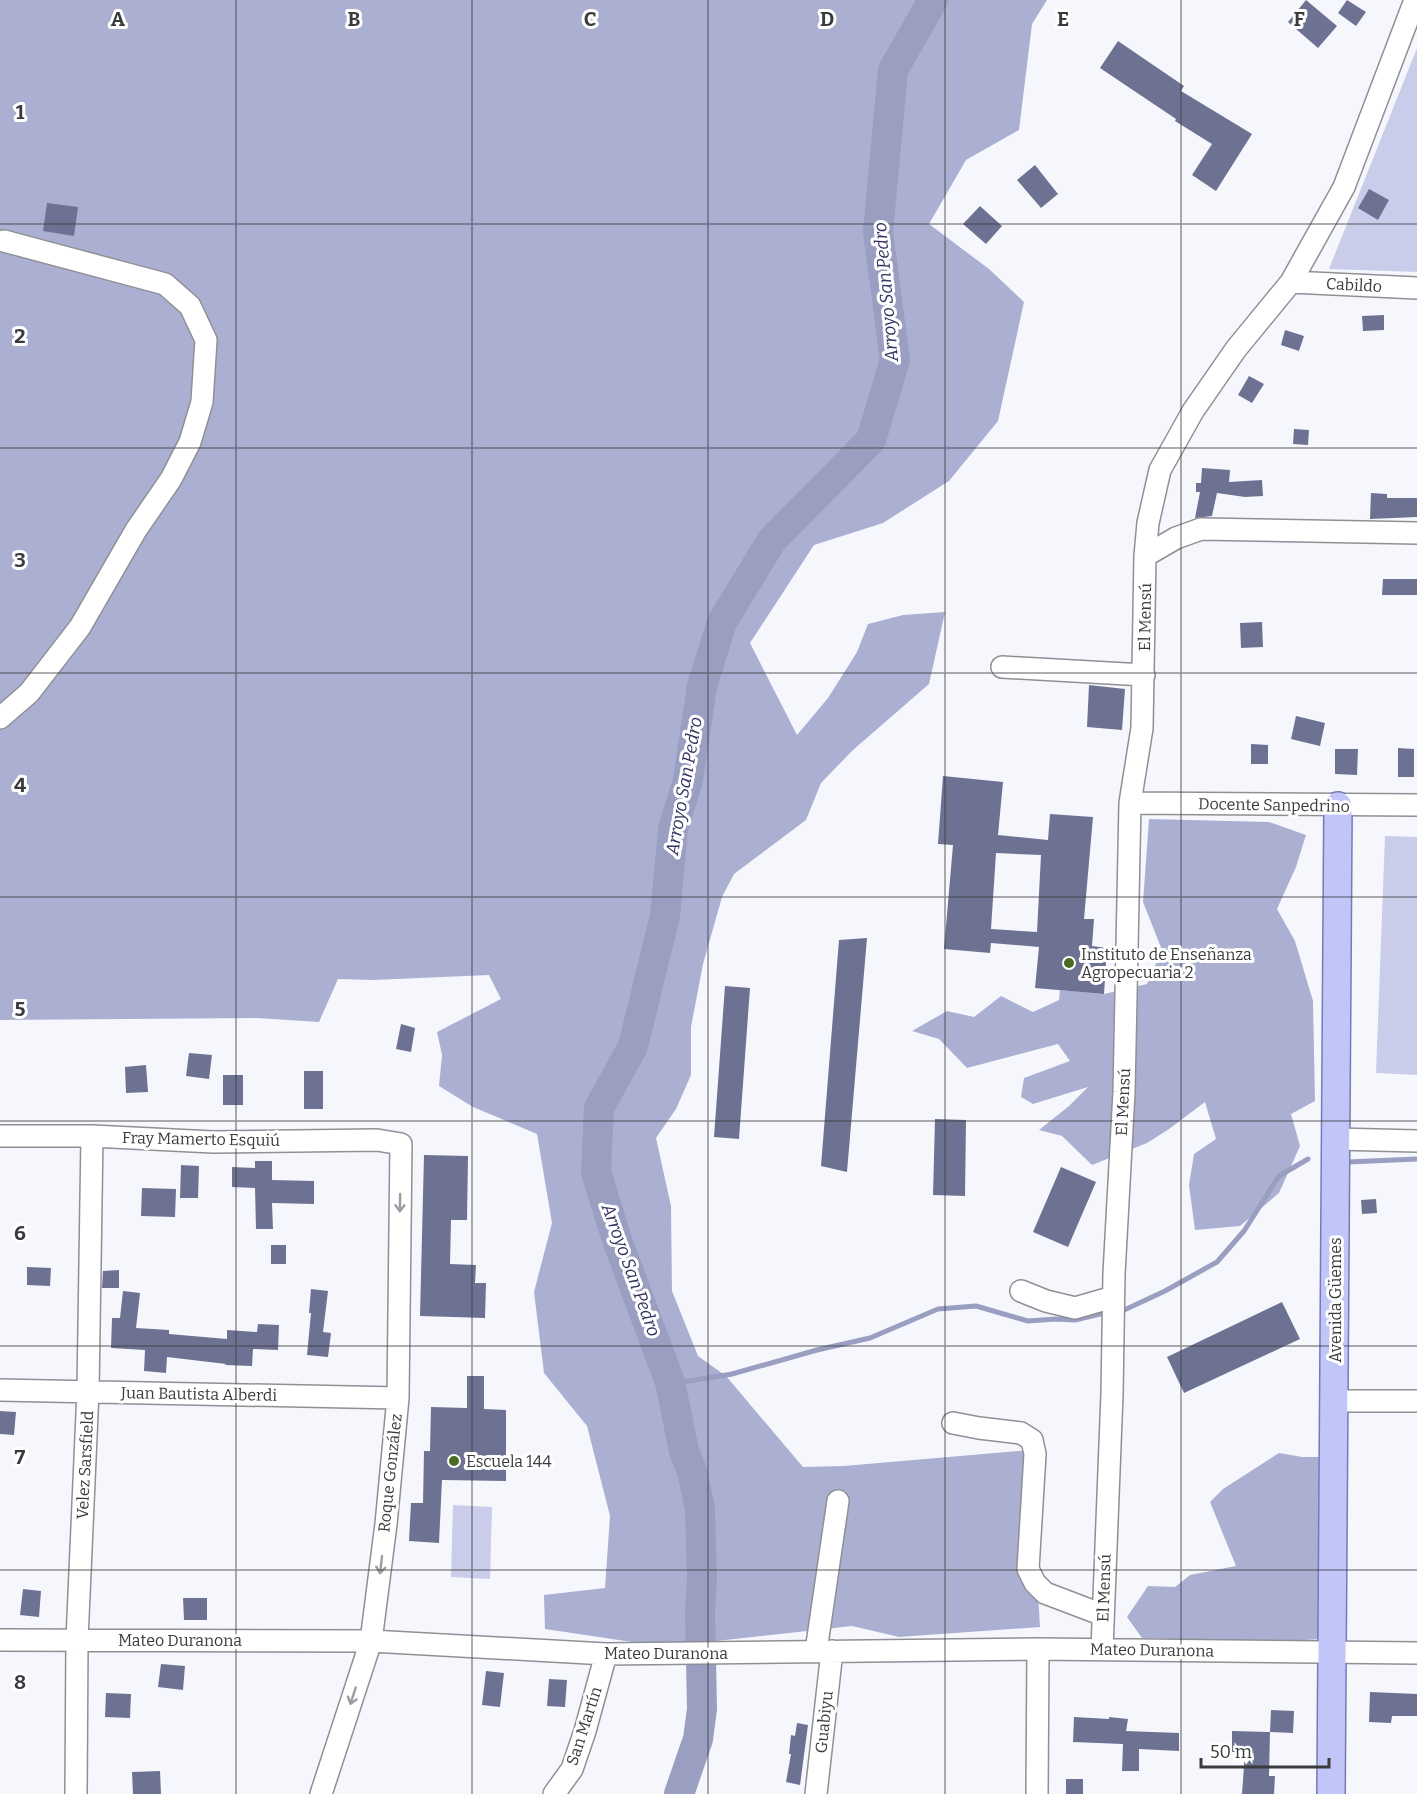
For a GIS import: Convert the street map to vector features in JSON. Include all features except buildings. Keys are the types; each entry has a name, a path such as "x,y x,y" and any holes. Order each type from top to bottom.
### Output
{"main road":[{"name":"Avenida Güemes","path":"1331,1794 1338,806"}],"street":[{"name":"El Mensú","path":"1102,1649 1112,1394 1113,1297 1124,1092 1130,803 1142,728 1145,556 1148,523 1160,470 1193,411 1229,358 1291,282 1344,187 1415,0"},
{"path":"0,718 29,693 80,627 136,530 171,478 190,442 201,402 206,340 190,306 165,284 4,241"},
{"name":"Cabildo","path":"1291,282 1417,288"},
{"path":"1145,556 1176,538 1201,529 1417,533"},
{"path":"1002,667 1144,675"},
{"name":"Docente Sanpedrino","path":"1130,803 1417,805"},
{"name":"Fray Mamerto Esquiú","path":"0,1136 92,1136 213,1142 377,1140 401,1144"},
{"name":"Velez Sarsfield","path":"75,1794 76,1640 88,1391 92,1136"},
{"path":"1336,1139 1417,1142"},
{"name":"Roque González","path":"321,1794 371,1641 386,1524 398,1398 401,1144"},
{"path":"1021,1291 1046,1301 1075,1308 1113,1297"},
{"name":"Juan Bautista Alberdi","path":"0,1390 398,1398"},
{"path":"1335,1401 1417,1401"},
{"path":"953,1423 1021,1433 1032,1440 1035,1454 1028,1569 1035,1583 1046,1593 1103,1615"},
{"name":"Guabiyu","path":"816,1794 824,1651 838,1501"},
{"name":"Mateo Duranona","path":"0,1640 371,1641 606,1654 1038,1648 1417,1653"},
{"path":"1038,1648 1038,1794"},
{"name":"San Martín","path":"554,1794 572,1769 606,1654"}],"shaded area":[{"path":"0,0 1047,0 1032,24 1019,130 966,160 929,224 989,269 1024,302 998,421 949,481 883,523 814,545 750,643 797,735 828,698 857,652 868,624 903,615 945,612 929,684 853,750 821,783 806,820 734,874 722,897 703,964 691,1027 691,1075 676,1109 656,1138 671,1206 672,1291 698,1356 726,1376 803,1467 844,1466 1030,1450 1040,1627 899,1637 852,1626 698,1643 639,1643 545,1629 544,1595 605,1588 610,1516 587,1426 544,1373 534,1292 552,1223 537,1134 473,1107 439,1086 442,1055 437,1032 501,999 489,975 373,980 338,979 319,1022 257,1018 0,1020"},
{"path":"1417,48 1417,272 1329,269"},
{"path":"1149,819 1269,822 1306,835 1296,867 1277,909 1295,941 1313,1001 1315,1101 1291,1114 1300,1146 1279,1193 1240,1226 1195,1230 1189,1185 1194,1154 1216,1139 1205,1102 1147,1143 1092,1165 1062,1136 1039,1130 1088,1087 1033,1104 1021,1097 1024,1078 1070,1061 1058,1044 967,1068 939,1039 912,1031 947,1011 974,1017 1001,996 1033,1012 1059,1000 1060,990 1104,994 1147,984 1162,950 1143,902"},
{"path":"1385,836 1417,837 1417,1075 1376,1073"},
{"path":"1279,1453 1302,1457 1348,1457 1343,1638 1263,1642 1142,1638 1127,1617 1148,1586 1175,1587 1190,1575 1236,1566 1210,1502 1223,1489"},
{"path":"453,1505 492,1507 490,1579 451,1577"}],"waterway":[{"name":"Arroyo San Pedro","path":"679,1794 698,1739 702,1709 700,1509 692,1471 684,1451 670,1382 617,1240 596,1172 599,1108 633,1046 665,916 673,829 688,780 702,686 722,622 772,540 871,440 895,360 878,232 893,70 933,0"},
{"path":"1122,1311 1165,1291 1217,1262 1244,1231 1279,1176 1308,1159"},
{"path":"1348,1162 1417,1159"},
{"path":"670,1382 732,1374 870,1338 938,1309 976,1306 1028,1321 1075,1320 1100,1314"}],"place":[{"name":"Instituto de Enseñanza Agropecuaria 2","path":"1069,963"},
{"name":"Escuela 144","path":"454,1461"}]}
